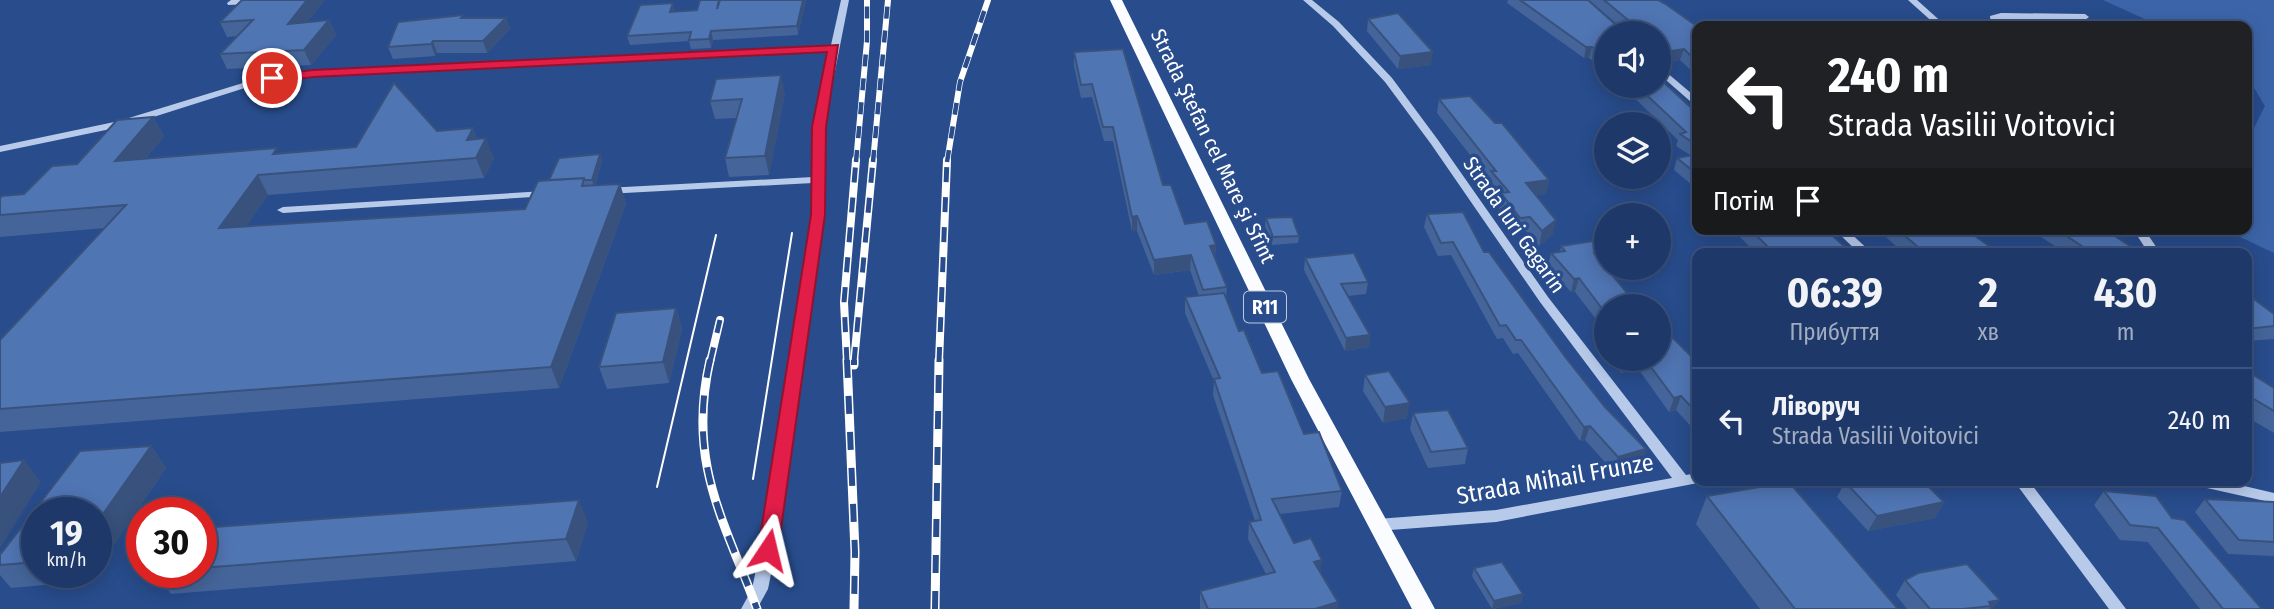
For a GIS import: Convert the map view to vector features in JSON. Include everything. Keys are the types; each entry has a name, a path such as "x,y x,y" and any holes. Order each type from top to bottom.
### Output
{"main road":[{"name":"Strada Ştefan cel Mare şi Sfînt","path":"1116,0 1300,379 1424,609"}],"street":[{"path":"231,3 270,0"},
{"path":"750,609 760,589 772,530 818,215 819,127 845,0"},
{"name":"Strada Iuri Gagarin","path":"1307,0 1358,47 1396,92 1573,342 1690,479"},
{"path":"1912,0 1936,21"},
{"path":"1994,21 1993,18 2001,16 2085,17"},
{"path":"0,149 121,124 235,88 293,75 834,48"},
{"path":"1671,79 1692,98"},
{"path":"597,192 818,180"},
{"path":"283,210 557,194"},
{"path":"1846,235 1860,248"},
{"name":"Strada Mihail Frunze","path":"1377,525 1496,516 1690,479"},
{"path":"2025,486 2118,609"},
{"path":"2220,486 2274,498"}],"shaded area":[{"path":"2103,0 2274,0 2274,253 2236,235 2252,235 2252,132 2265,106 2252,84 2252,21 2149,21"}],"building":[{"path":"242,0 307,0 288,24 329,20 304,50 220,54 253,20 220,22"},
{"path":"700,0 719,0 717,9 720,0 803,0 797,26 711,31 709,39 689,40 691,32 627,36 640,5 673,3 670,12 697,10"},
{"path":"1520,0 1588,0 1612,21 1594,21 1594,48 1586,47"},
{"path":"1604,0 1658,0 1667,5 1692,23 1692,57 1684,49 1671,51 1671,21 1628,21"},
{"path":"1398,13 1433,52 1400,56 1368,19"},
{"path":"463,15 461,18 506,18 483,41 433,41 431,44 388,47 398,22"},
{"path":"1123,49 1163,185 1171,185 1185,224 1207,221 1216,245 1210,246 1227,287 1203,290 1191,255 1154,260 1137,216 1132,217 1113,127 1103,127 1092,84 1081,85 1074,52"},
{"path":"781,75 765,156 725,158 742,99 710,101 716,79"},
{"path":"394,83 437,131 473,128 467,140 486,138 476,158 258,175 219,228 525,209 538,181 584,178 582,186 620,184 551,367 0,409 0,340 126,205 0,215 2,196 24,194 52,166 77,164 117,120 153,117 115,161 277,148 273,154 356,147"},
{"path":"1671,89 1692,108 1692,142 1680,134 1686,132 1671,118 1671,112 1665,112 1650,98 1671,98"},
{"path":"1470,96 1495,123 1502,123 1549,180 1526,183 1556,220 1542,231 1530,217 1520,218 1501,193 1509,192 1491,171 1496,171 1439,99"},
{"path":"600,154 592,180 549,180 559,158"},
{"path":"1692,155 1692,170 1677,158"},
{"path":"1463,212 1484,252 1489,252 1605,407 1646,449 1618,457 1590,426 1584,427 1521,340 1516,340 1506,325 1500,326 1453,242 1441,243 1427,214"},
{"path":"1292,217 1299,236 1273,237 1266,218"},
{"path":"1756,235 1832,235 1846,248 1769,248"},
{"path":"1904,235 1974,235 1992,248 1919,248"},
{"path":"2065,235 2113,235 2133,248 2085,248"},
{"path":"1594,241 1594,280 1616,280 1628,294 1594,294 1594,298 1579,278 1574,279 1551,253 1565,251 1561,246"},
{"path":"1354,253 1368,282 1341,284 1370,335 1346,338 1305,258"},
{"path":"1224,293 1239,331 1244,330 1262,373 1278,371 1304,434 1319,432 1342,491 1272,499 1294,543 1311,538 1322,560 1314,562 1338,602 1315,609 1208,609 1200,591 1275,572 1249,522 1261,520 1214,379 1220,378 1185,297"},
{"path":"2252,298 2274,314 2274,326 2252,328"},
{"path":"676,308 663,362 599,367 616,313"},
{"path":"1673,338 1692,357 1692,408 1681,396 1674,398 1654,371 1671,371"},
{"path":"1389,371 1410,403 1385,407 1365,375"},
{"path":"2252,374 2274,388 2274,411 2252,398"},
{"path":"1448,410 1468,448 1431,452 1413,413"},
{"path":"151,446 112,501 112,497 45,497 80,451"},
{"path":"24,460 0,497 0,463"},
{"path":"1766,486 1792,486 1898,609 1795,609 1707,496"},
{"path":"1849,486 1928,486 1944,502 1877,516"},
{"path":"2104,491 2156,496 2172,518 2185,520 2262,609 2223,609 2158,528 2130,525"},
{"path":"2205,499 2274,502 2274,542 2239,540"},
{"path":"579,500 566,539 217,567 217,527"},
{"path":"21,528 21,563 0,565 0,555"},
{"path":"1502,562 1523,594 1494,601 1474,568"},
{"path":"1967,564 2000,600 1989,602 1991,606 1930,609 1905,580 1918,573"}],"tram line":[{"path":"753,479 792,233"},
{"path":"657,487 716,235"}],"railway":[{"path":"856,162 867,41 867,0"},
{"path":"873,162 888,0"},
{"path":"947,162 960,82 988,0"},
{"path":"847,362 844,302 856,160"},
{"path":"854,362 873,160"},
{"path":"939,362 947,160"},
{"path":"710,362 720,320"},
{"path":"710,360 704,396 706,460 721,517 757,609"},
{"path":"847,360 855,552 854,609"},
{"path":"935,609 939,360"}],"route":[{"path":"272,78 834,48 819,127 818,215 768,550"}]}
